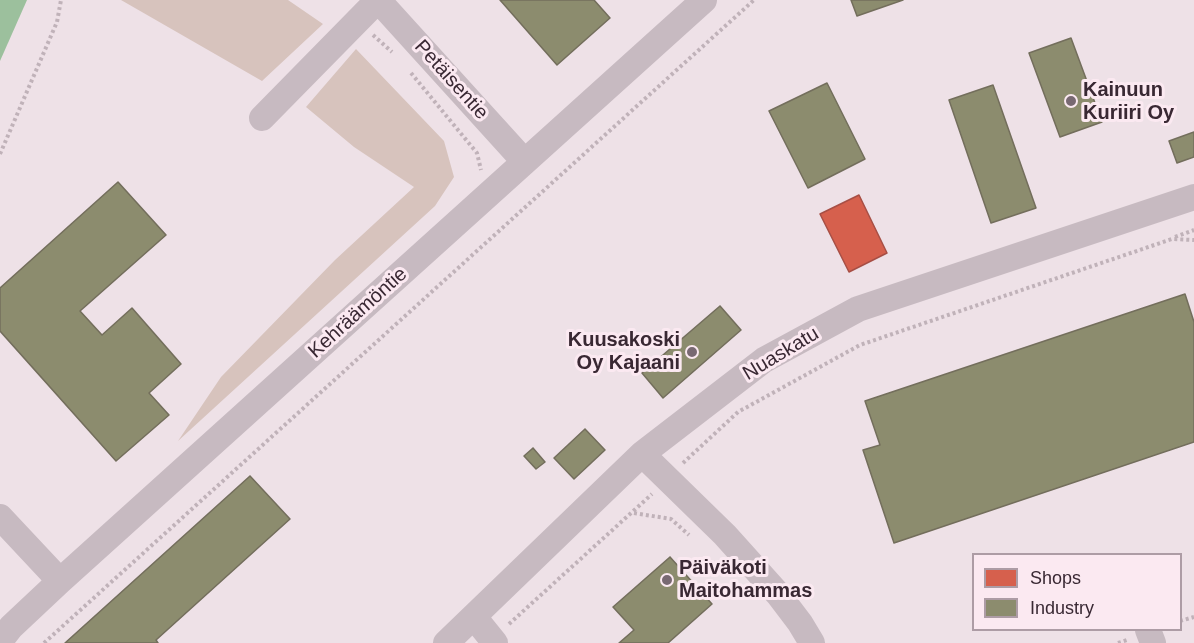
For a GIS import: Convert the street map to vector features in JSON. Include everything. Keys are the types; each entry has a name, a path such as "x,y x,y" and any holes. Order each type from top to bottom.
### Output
{"street":[{"name":"Petäisentie","path":"378,0 524,161"},
{"path":"262,118 378,0"},
{"name":"Kehräämöntie","path":"4,634 704,0"},
{"name":"Nuaskatu","path":"446,643 642,454 764,360 858,309 1194,197"},
{"path":"642,454 725,536 778,594 812,643"},
{"path":"0,517 60,581"},
{"path":"474,617 493,641"}],"path":[{"path":"0,154 57,21 61,0"},
{"path":"44,643 754,0"},
{"path":"359,21 398,58"},
{"path":"405,67 477,153 482,174 517,215"},
{"path":"493,641 634,513 738,412 860,345 1194,231"},
{"path":"1172,239 1194,240"},
{"path":"634,513 671,519 697,541"}],"shaded area":[{"path":"0,0 27,0 0,61"},
{"path":"121,0 288,0 323,24 262,81"},
{"path":"356,49 444,141 454,177 435,206 178,441 221,377 335,260 414,187 354,147 306,107"}],"building: Shops":[{"path":"859,195 887,253 849,272 820,214"}],"building: Industry":[{"path":"500,0 594,0 610,18 557,65"},
{"path":"851,0 903,0 857,16"},
{"name":"Kainuun Kuriiri Oy","path":"1071,38 1102,122 1060,137 1029,53"},
{"path":"827,83 865,159 808,188 769,111"},
{"path":"993,85 1036,208 991,223 949,100"},
{"path":"1194,132 1194,157 1177,163 1169,141"},
{"path":"118,182 166,235 80,311 102,335 132,308 181,364 149,393 169,415 116,461 0,331 0,288"},
{"path":"1185,294 1194,322 1194,442 894,543 863,450 880,445 865,401"},
{"name":"Kuusakoski Oy Kajaani","path":"720,306 741,330 663,398 642,373"},
{"name":"Kuusakoski Oy Kajaani","path":"585,429 605,450 574,479 554,458"},
{"path":"533,448 545,462 536,469 524,456"},
{"path":"250,476 290,519 156,640 158,643 65,643"},
{"name":"Päiväkoti Maitohammas","path":"670,557 712,604 668,643 619,643 634,630 613,607"}],"place":[{"name":"Kainuun Kuriiri Oy","path":"1071,101"},
{"name":"Kuusakoski Oy Kajaani","path":"692,352"},
{"name":"Päiväkoti Maitohammas","path":"667,580"}]}
